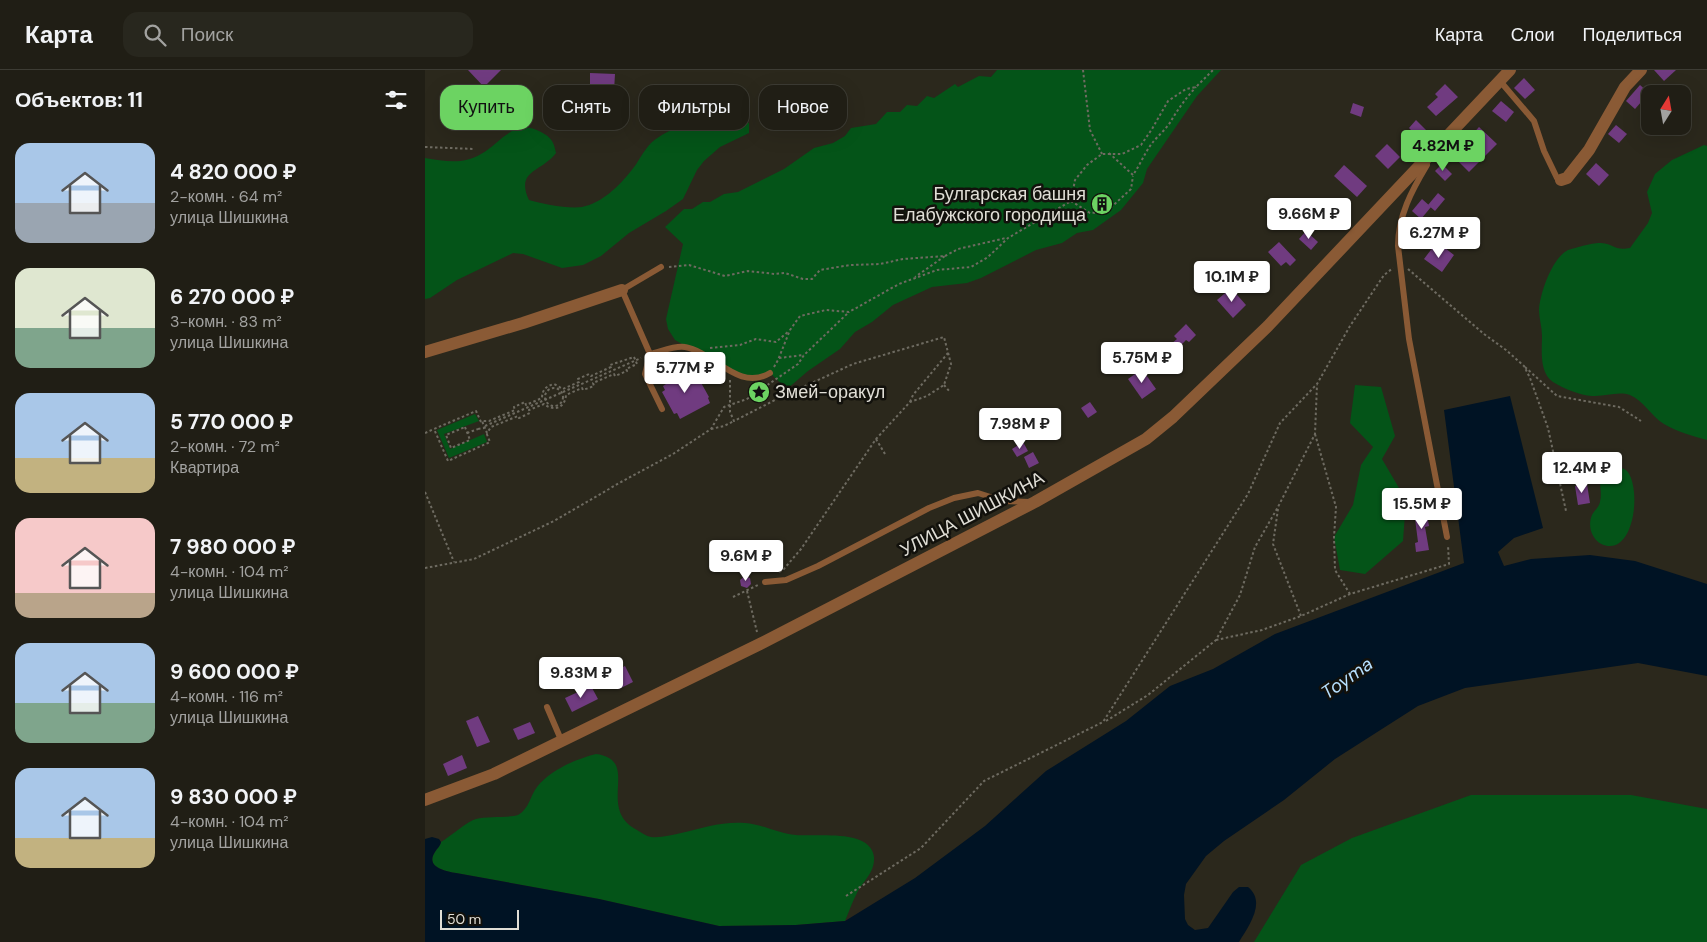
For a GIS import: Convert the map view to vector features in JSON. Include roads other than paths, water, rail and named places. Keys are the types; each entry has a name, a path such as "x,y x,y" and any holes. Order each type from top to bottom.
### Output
{"street":[{"name":"УЛИЦА ШИШКИНА","path":"425,800 494,774 760,644 1035,502 1146,438 1173,417 1268,326 1510,70"},
{"path":"1561,180 1567,178 1589,150 1625,87 1641,70"},
{"path":"425,352 523,323 622,290"}],"lane":[{"path":"1500,81 1534,121 1544,151 1557,178 1561,180"},
{"path":"1437,146 1415,184 1401,219 1398,233 1409,339 1447,537"},
{"path":"661,267 622,290 650,354 645,374 662,409"},
{"path":"650,354 683,346 695,350 743,378 762,377 770,373"},
{"path":"765,582 786,580 818,566 929,508 954,498 978,493 1003,500 1035,502"},
{"path":"547,707 562,742"}],"water":[{"name":"Toyma","path":"1510,396 1543,528 1514,538 1498,552 1504,566 1531,559 1590,555 1635,561 1707,584 1707,676 1638,663 1465,688 1418,706 1335,759 1284,800 1224,841 1206,856 1186,884 1184,895 1185,919 1188,925 1195,930 1208,928 1233,892 1239,887 1248,887 1256,900 1256,907 1251,922 1239,942 425,942 425,839 432,837 439,839 441,842 433,857 434,865 452,872 599,899 719,926 796,925 845,921 915,878 985,826 1046,771 1126,721 1170,686 1213,669 1275,634 1464,563 1444,410"}],"place":[{"name":"Булгарская башня Елабужского городища","path":"1102,204"},
{"name":"Змей-оракул","path":"759,392"}]}
